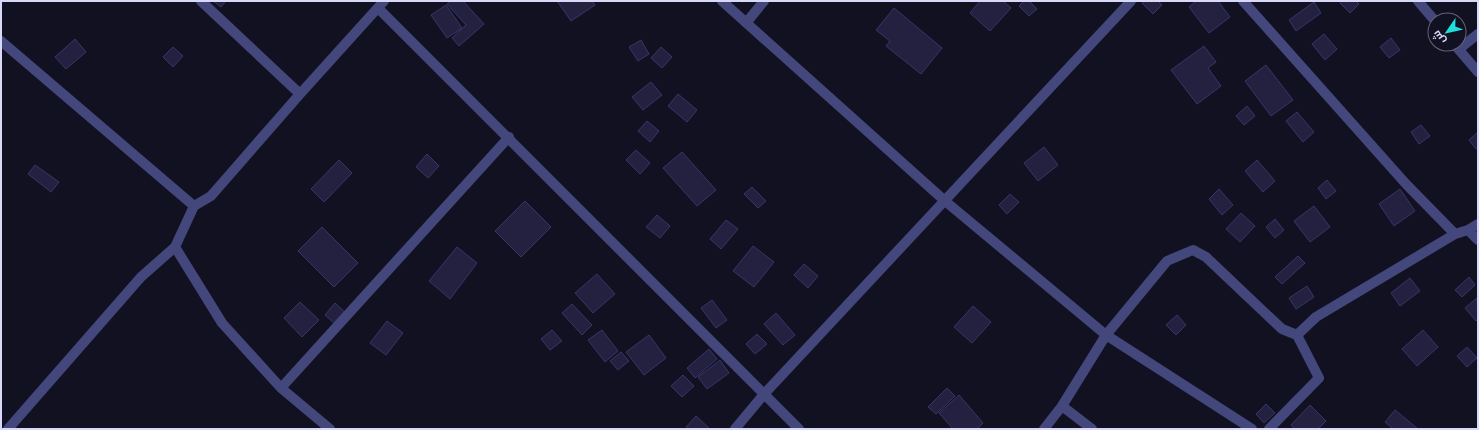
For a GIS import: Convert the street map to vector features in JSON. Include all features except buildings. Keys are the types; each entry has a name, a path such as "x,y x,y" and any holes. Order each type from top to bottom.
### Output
{"street":[{"path":"201,1 300,94"},
{"path":"722,1 945,201 1106,335 1252,429"},
{"path":"746,23 764,1"},
{"path":"735,429 765,393 1131,1"},
{"path":"1243,1 1406,184 1455,234"},
{"path":"1418,1 1427,12"},
{"path":"8,429 141,277 175,247 194,206 211,196 381,4 509,138 765,393 799,429"},
{"path":"1467,40 1478,34"},
{"path":"1,41 194,206"},
{"path":"1461,52 1478,72"},
{"path":"281,388 509,138"},
{"path":"1297,334 1316,317 1455,234 1468,230 1478,224"},
{"path":"1468,230 1478,240"},
{"path":"175,247 222,323 281,388 330,429"},
{"path":"1044,429 1062,406 1106,335 1167,261 1193,250 1206,257 1282,329 1297,334 1319,378 1269,429"},
{"path":"1062,406 1092,429"}]}
